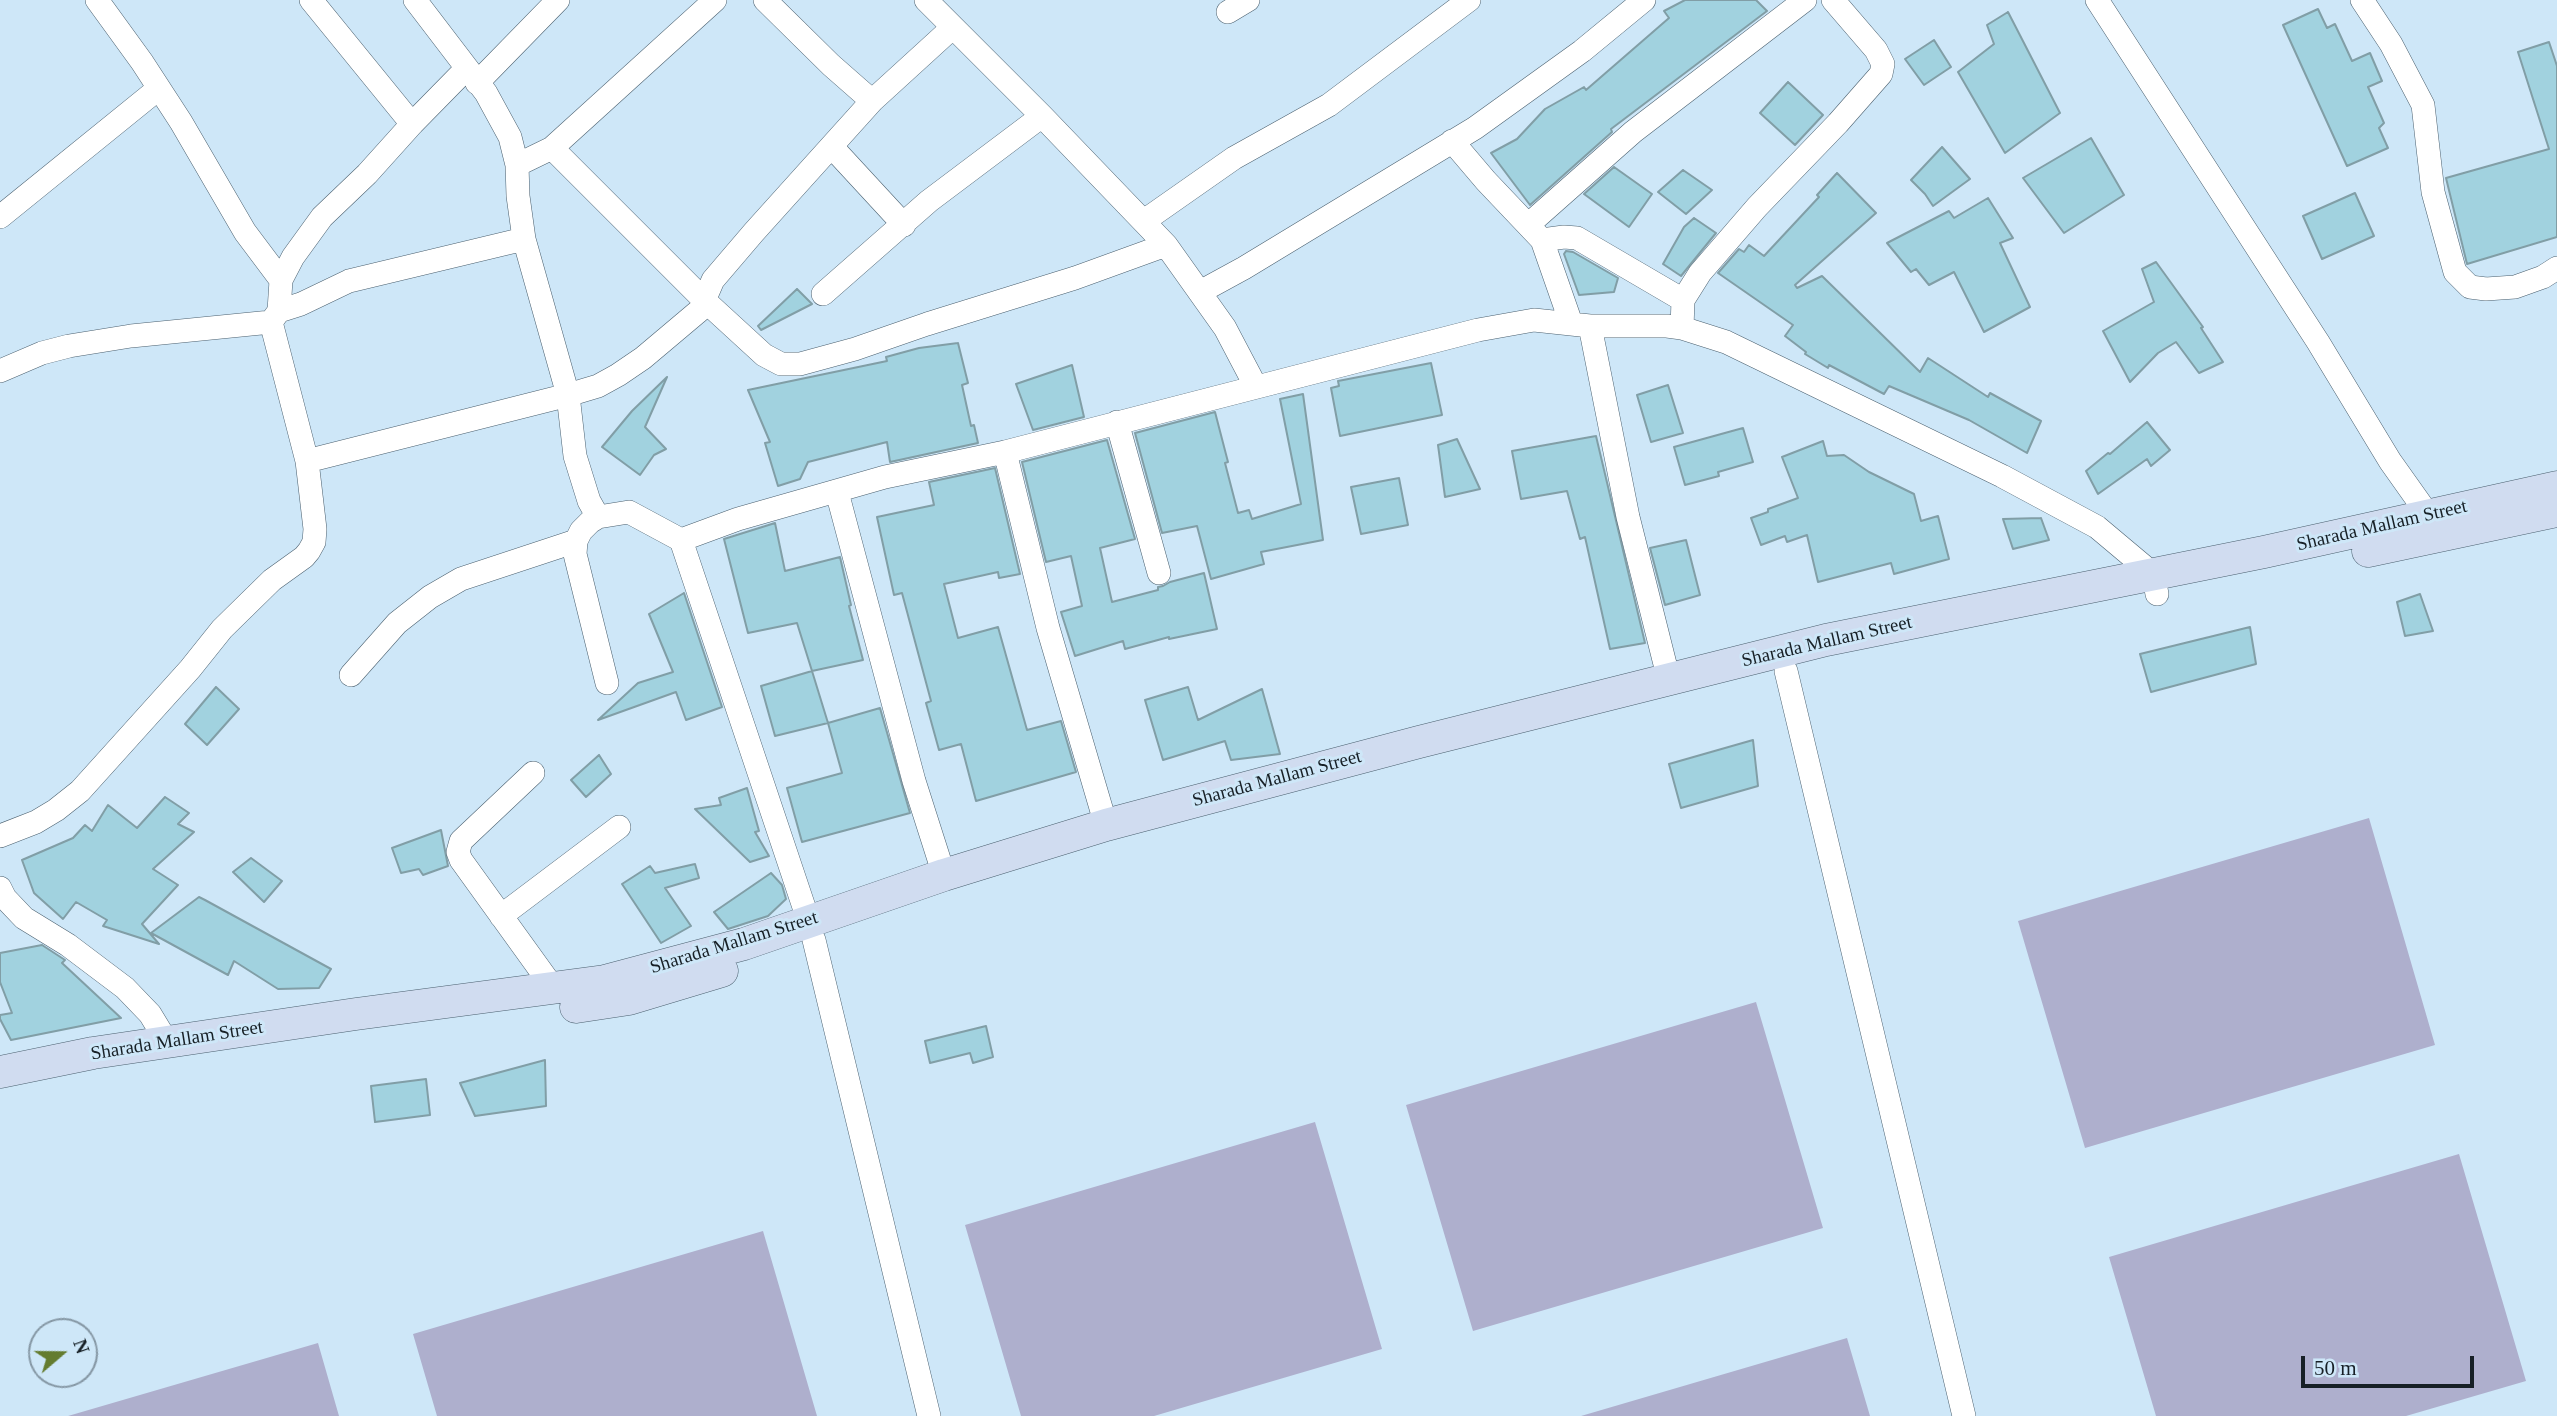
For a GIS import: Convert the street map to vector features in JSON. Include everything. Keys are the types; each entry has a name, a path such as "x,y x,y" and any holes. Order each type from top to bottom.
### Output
{"street":[{"path":"96,0 142,62 181,122 245,232 281,280"},
{"path":"311,0 412,124"},
{"path":"415,0 486,93 510,137 517,165 524,239 568,395 575,456 589,501 598,517"},
{"path":"0,836 36,822 80,791 190,669 222,629 272,580 304,557 314,542 315,529 307,461 275,317 281,280 293,257 322,217 367,174 412,124 472,76 558,0"},
{"path":"517,165 552,148 715,0"},
{"path":"765,0 872,101"},
{"path":"926,0 1166,245 1240,353 1256,387"},
{"path":"1200,292 1475,128 1582,51 1644,0"},
{"path":"1535,232 1633,132 1805,0"},
{"path":"1682,328 1683,300 1700,273 1757,207 1881,74 1883,64 1876,50 1833,0"},
{"path":"2097,0 2318,342 2432,526"},
{"path":"2362,0 2391,44 2423,105 2433,192 2455,272 2470,287 2486,289 2515,287 2543,277 2557,268"},
{"path":"1144,221 1234,158 1329,105 1459,3"},
{"path":"307,461 568,395 608,381 635,363 700,310 713,280 872,101 952,28"},
{"path":"0,217 158,89"},
{"path":"823,293 964,173 1042,116"},
{"path":"1452,141 1535,232 1580,324 1669,680"},
{"path":"832,147 904,225"},
{"path":"552,148 704,300 770,360 781,364 800,364 855,349 1075,278 1166,245"},
{"path":"1535,232 1577,238 1683,300"},
{"path":"0,372 42,353 69,346 275,317 349,281 524,239"},
{"path":"681,540 738,519 885,477 1005,452 1479,330 1534,320 1682,328 1735,346 2002,476 2097,527 2155,584"},
{"path":"1117,422 1159,573"},
{"path":"1005,452 1048,628 1106,825"},
{"name":"Sharada Mallam Street","path":"2432,526 2557,487"},
{"path":"838,492 914,781 944,875"},
{"name":"Sharada Mallam Street","path":"0,1072 93,1053 605,981 744,944 812,931 950,895 1112,845 1411,765 1786,671 2155,584 2264,552 2432,526 2557,511"},
{"path":"607,683 575,554 576,541 582,531 598,517 629,512 681,540 812,931 929,1416"},
{"path":"351,675 397,623 430,597 461,579 576,541"},
{"name":"Sharada Mallam Street","path":"0,1094 121,1069 629,999 812,931 944,875 1106,825 1405,745 1826,640 2155,584"},
{"path":"1786,671 1964,1416"},
{"path":"533,773 461,841 458,852 461,860 554,989"},
{"path":"502,916 619,827"},
{"path":"0,888 5,898 24,918 68,945 125,988 149,1014 167,1042"}],"shaded area":[{"path":"2369,818 2435,1045 2085,1148 2018,921"},
{"path":"1756,1002 1823,1228 1473,1331 1406,1105"},
{"path":"1315,1122 1382,1349 1154,1416 1021,1416 965,1225"},
{"path":"2459,1154 2526,1381 2406,1416 2156,1416 2109,1257"},
{"path":"763,1231 817,1416 437,1416 413,1334"},
{"path":"1847,1338 1870,1416 1581,1416"},
{"path":"318,1343 339,1416 68,1416"}],"building":[{"path":"1685,0 1756,0 1767,11 1611,129 1612,132 1530,205 1491,153 1517,139 1545,109 1584,87 1586,90 1669,18 1664,11"},
{"path":"2318,9 2327,28 2335,24 2352,61 2370,53 2382,81 2368,87 2384,123 2379,128 2388,148 2347,166 2283,25"},
{"path":"2008,12 2060,113 2005,153 1958,72 1994,44 1987,25"},
{"path":"1934,40 1951,67 1924,85 1905,59"},
{"path":"2549,42 2557,66 2557,237 2467,264 2446,178 2549,149 2518,52"},
{"path":"1788,82 1823,115 1795,145 1760,113"},
{"path":"2091,138 2124,195 2064,233 2023,178"},
{"path":"1942,147 1970,179 1933,206 1911,180"},
{"path":"1614,167 1652,194 1629,227 1584,194"},
{"path":"1683,170 1712,190 1686,214 1658,192"},
{"path":"1837,173 1876,213 1795,285 1797,288 1822,276 1920,372 1928,358 1988,397 1990,393 2041,421 2027,453 1969,420 1889,386 1884,394 1829,365 1828,368 1805,354 1806,352 1785,336 1793,325 1718,273 1739,249 1744,252 1749,245 1764,256 1819,197 1817,195"},
{"path":"2355,193 2374,236 2322,259 2303,216"},
{"path":"1988,198 2013,238 2000,243 2030,307 1984,332 1954,272 1929,285 1916,269 1911,272 1887,243 1949,211 1954,218"},
{"path":"1694,218 1716,233 1681,276 1663,264 1684,227"},
{"path":"1566,251 1573,252 1618,278 1614,292 1579,295 1564,254"},
{"path":"2156,262 2203,327 2201,328 2223,362 2199,373 2176,342 2158,353 2130,382 2103,331 2154,302 2142,269"},
{"path":"797,289 812,304 761,330 758,326"},
{"path":"958,343 968,383 962,385 971,426 974,425 978,443 890,462 887,442 808,462 800,479 778,486 765,443 770,442 748,390 887,361 886,357 919,348"},
{"path":"1431,363 1442,415 1340,436 1331,388 1339,386 1338,381"},
{"path":"1072,365 1084,417 1033,430 1016,384"},
{"path":"667,377 645,427 666,449 654,455 640,475 602,447 632,411"},
{"path":"1668,385 1683,433 1651,442 1637,395"},
{"path":"1303,394 1323,540 1261,552 1264,564 1211,579 1197,526 1162,533 1135,433 1215,412 1238,513 1249,510 1252,519 1301,504 1280,399"},
{"path":"2147,422 2170,450 2151,466 2147,459 2098,494 2086,471"},
{"path":"1743,428 1753,462 1718,472 1719,476 1685,485 1674,447"},
{"path":"1596,436 1645,643 1610,649 1585,537 1580,539 1567,491 1521,499 1512,451"},
{"path":"1457,439 1480,489 1445,497 1438,445"},
{"path":"1107,440 1135,539 1100,548 1112,602 1158,590 1158,587 1170,582 1204,573 1217,629 1169,637 1125,649 1123,641 1075,656 1061,612 1082,606 1071,556 1046,562 1022,462"},
{"path":"1823,441 1827,456 1844,455 1869,472 1914,494 1921,521 1938,516 1949,559 1894,574 1891,563 1818,582 1807,535 1787,542 1785,536 1761,545 1751,518 1798,498 1782,457"},
{"path":"995,468 1020,574 999,578 998,572 944,584 958,638 998,627 1027,730 1061,721 1076,772 976,801 961,744 939,750 926,703 931,701 902,593 894,595 877,517 934,505 929,482"},
{"path":"1399,478 1408,525 1361,534 1351,487"},
{"path":"2041,518 2049,540 2013,549 2003,519"},
{"path":"775,523 785,571 840,557 863,660 812,671 797,623 748,633 724,539"},
{"path":"1686,540 1700,595 1665,605 1650,548"},
{"path":"684,593 722,707 686,720 676,692 598,720 638,683 673,672 649,614"},
{"path":"2420,594 2433,631 2405,636 2397,602"},
{"path":"2250,627 2256,664 2151,692 2140,654"},
{"path":"812,671 828,723 775,736 761,686"},
{"path":"216,687 239,709 207,745 185,724"},
{"path":"1188,687 1198,720 1262,689 1280,754 1231,760 1225,741 1163,760 1145,700"},
{"path":"880,708 910,813 802,842 787,788 842,773 828,723"},
{"path":"1753,740 1758,786 1681,808 1669,764"},
{"path":"599,755 611,774 586,797 571,780"},
{"path":"747,788 759,831 755,832 769,856 750,862 695,809 721,805 719,798"},
{"path":"165,797 189,813 178,824 194,832 153,869 178,885 142,924 159,944 103,926 107,920 76,902 63,919 34,893 22,860 73,838 85,825 92,831 108,805 137,828"},
{"path":"441,830 448,866 423,875 419,869 401,873 392,848"},
{"path":"251,858 282,881 264,902 233,872"},
{"path":"695,864 699,878 665,888 691,926 661,943 622,884 650,866 655,873"},
{"path":"771,873 782,885 786,899 768,916 728,929 714,912"},
{"path":"199,897 331,969 319,988 278,989 234,961 228,975 151,933"},
{"path":"42,945 65,960 62,963 121,1018 11,1040 0,1019 0,1015 12,1013 0,982 0,953"},
{"path":"986,1026 993,1057 973,1063 970,1053 930,1063 925,1041"},
{"path":"545,1060 546,1106 475,1116 460,1083"},
{"path":"426,1079 430,1115 375,1122 371,1086"}]}
